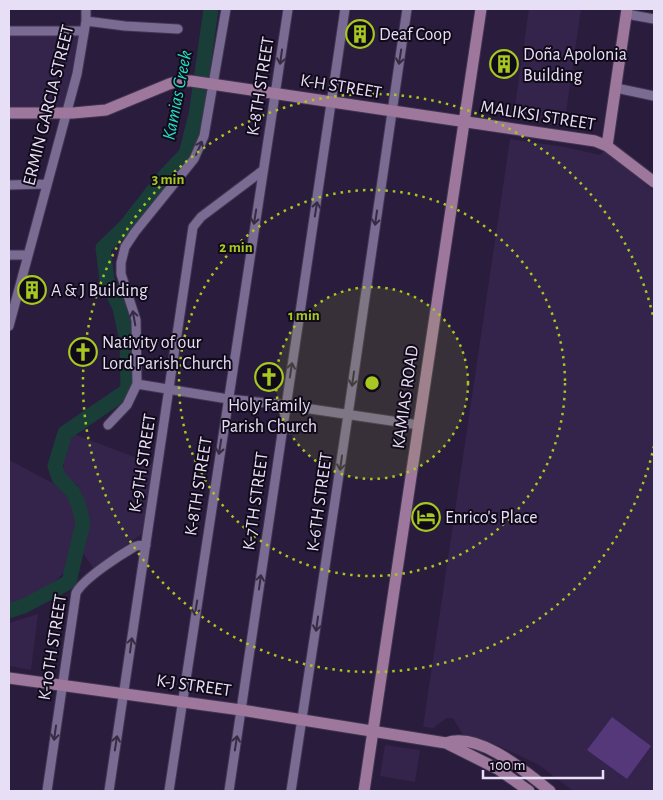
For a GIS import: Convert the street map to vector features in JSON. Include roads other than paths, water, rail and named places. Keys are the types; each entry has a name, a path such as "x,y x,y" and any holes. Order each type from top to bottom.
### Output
{"street":[{"name":"ERMIN GARCIA STREET","path":"9,326 76,74 86,21 86,9"},
{"path":"226,9 211,84 204,136 194,159 125,247 121,263 121,274 136,320 138,384 228,399 419,425"},
{"name":"K-8TH STREET","path":"169,791 288,9"},
{"name":"K-7TH STREET","path":"229,791 345,9"},
{"name":"K-6TH STREET","path":"291,791 407,9"},
{"name":"KAMIAS ROAD","path":"364,791 480,9"},
{"path":"607,146 627,11 654,19"},
{"path":"86,21 125,26 178,29"},
{"path":"9,31 84,31"},
{"name":"K-H STREET","path":"9,113 66,113 106,110 169,84 191,81 464,122"},
{"path":"616,88 654,96"},
{"name":"MALIKSI STREET","path":"464,122 595,141 607,146 654,182"},
{"name":"K-9TH STREET","path":"109,791 193,226 201,217 262,171"},
{"path":"9,184 46,184"},
{"path":"9,255 27,255"},
{"name":"K-9TH STREET","path":"108,425 127,405 138,384"},
{"name":"K-10TH STREET","path":"47,791 74,598 78,588 94,574 135,546 146,546"},
{"name":"K-J STREET","path":"9,678 182,701 446,744"},
{"path":"446,744 459,740 486,748 506,759 550,791"},
{"path":"446,744 498,769 529,791"}],"waterway":[{"name":"Kamias Creek","path":"9,611 24,606 69,582 83,523 78,503 72,491 59,478 55,466 65,433 128,390 127,341 120,308 107,280 103,248 125,227 164,177 186,154 196,115 211,9"}],"place":[{"name":"Deaf Coop","path":"360,34"},
{"name":"Doña Apolonia Building","path":"504,64"},
{"name":"A & J Building","path":"32,290"},
{"name":"Nativity of our Lord Parish Church","path":"83,352"},
{"name":"Holy Family Parish Church","path":"269,377"},
{"name":"Enrico's Place","path":"426,517"}]}
